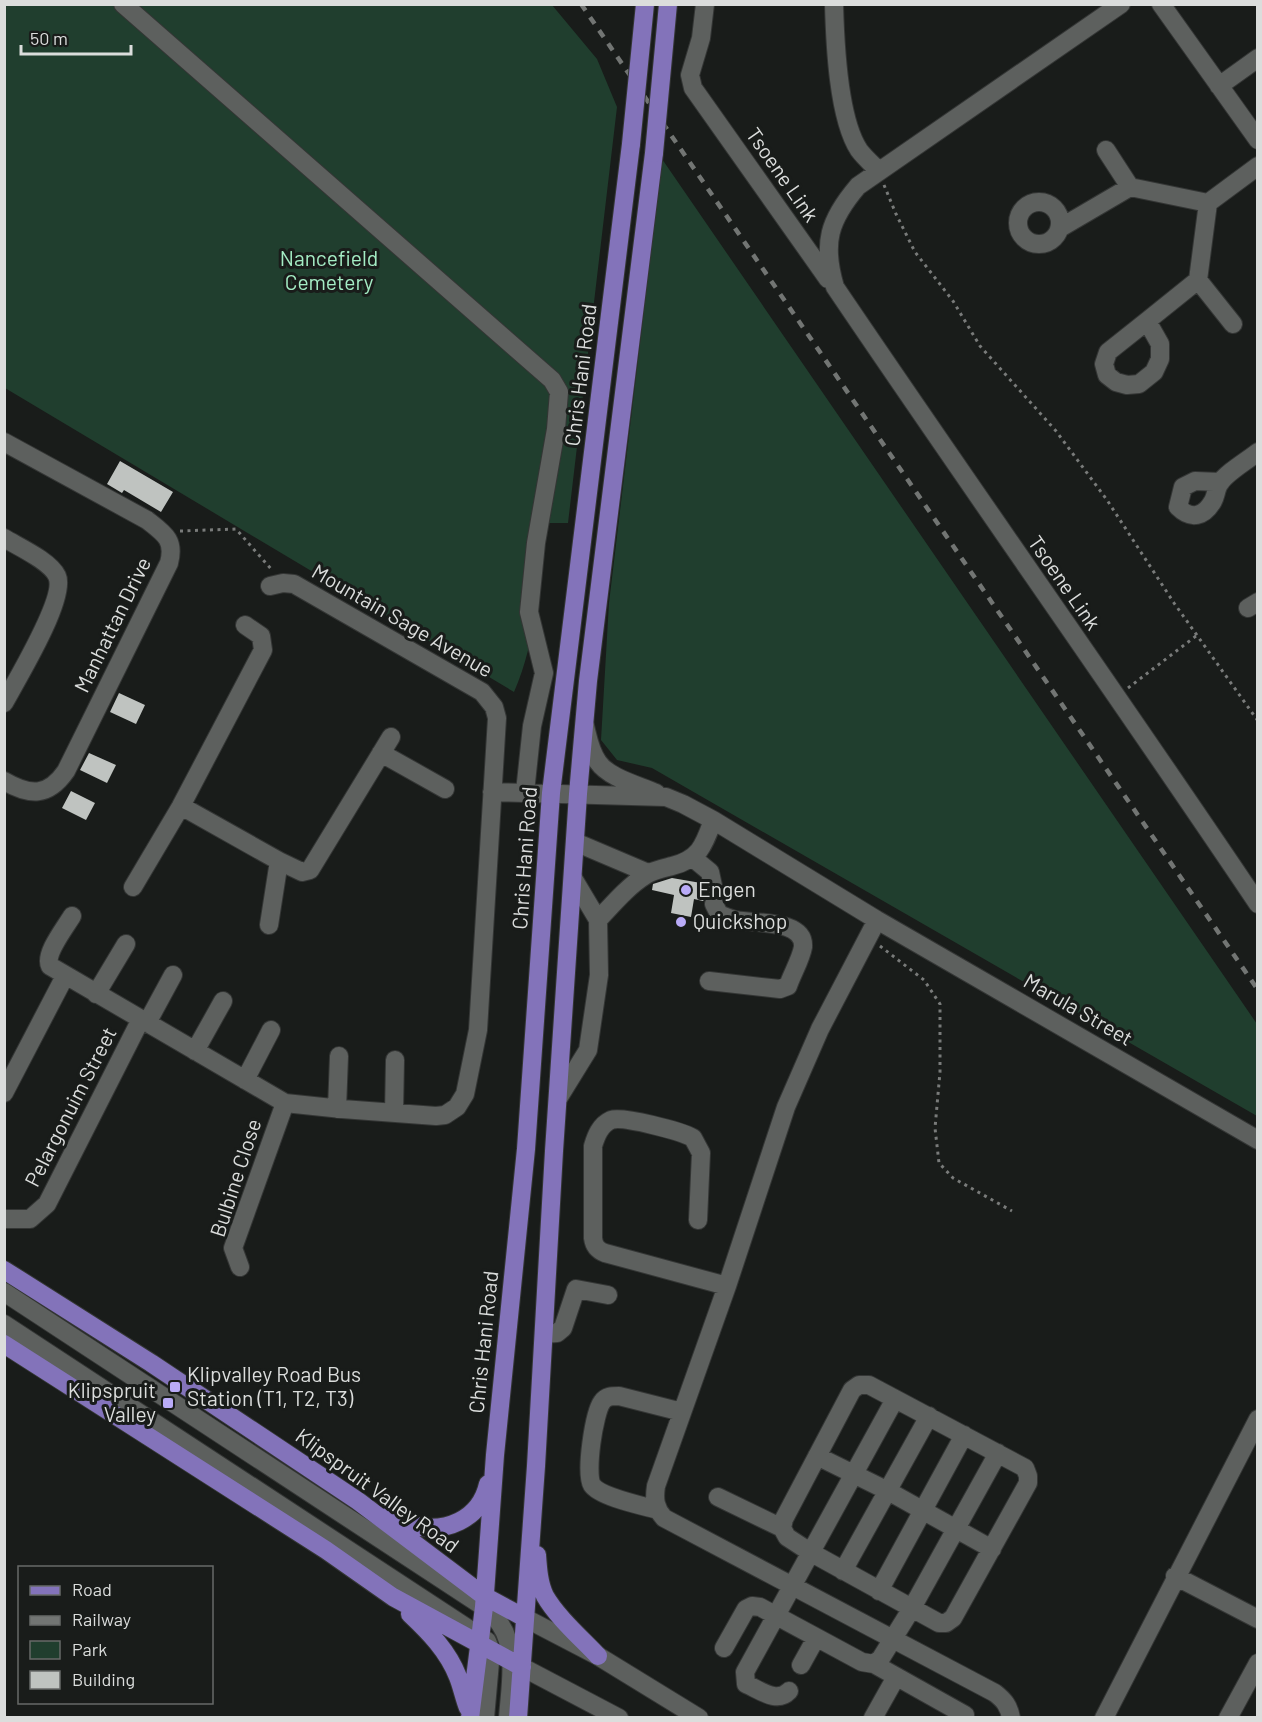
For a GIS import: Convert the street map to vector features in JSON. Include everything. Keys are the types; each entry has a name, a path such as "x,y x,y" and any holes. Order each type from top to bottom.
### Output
{"main road":[{"name":"Chris Hani Road","path":"475,1717 483,1643 495,1455 526,1149 551,793 631,144 645,4"},
{"path":"518,1718 517,1664 525,1618 532,1524 578,794 590,669 654,153 668,4"},
{"name":"Klipspruit Valley Road","path":"4,1270 152,1364 358,1501 484,1601 525,1618"},
{"path":"4,1344 326,1550 393,1597 483,1643 517,1664"},
{"path":"358,1501 411,1525 441,1527 456,1525 467,1519 478,1507 486,1493 495,1455"},
{"path":"532,1524 545,1596 598,1656"},
{"path":"393,1597 429,1632 448,1656 475,1717"}],"street":[{"path":"123,4 552,380 559,392 556,429 536,543 529,612 544,673 532,726 525,792"},
{"name":"Tsoene Link","path":"705,4 701,38 690,75 693,88 834,287 1257,904"},
{"path":"834,4 836,57 848,124 859,149 878,170 1121,4"},
{"path":"1161,4 1257,140"},
{"path":"1219,86 1257,58"},
{"path":"1106,150 1130,186"},
{"path":"1147,321 1198,280 1208,203 1257,166"},
{"name":"Tsoene Link","path":"834,287 828,266 829,236 834,220 842,205 858,186 878,170"},
{"path":"1060,228 1130,186 1208,203"},
{"path":"1198,280 1233,324"},
{"path":"4,442 147,520 162,532"},
{"path":"1220,482 1257,452"},
{"name":"Manhattan Drive","path":"4,781 32,792 42,791 57,784 66,771 169,563 172,550 162,532"},
{"path":"4,538 51,566 58,577 59,589 52,610 4,704"},
{"name":"Mountain Sage Avenue","path":"276,584 294,584 482,692 494,707 497,718 478,1030 465,1094 453,1112 436,1116 394,1113"},
{"path":"133,887 181,806 263,650 261,636 245,625"},
{"path":"585,724 592,752 607,771 666,797"},
{"path":"181,806 279,861 302,872 310,870 391,737"},
{"path":"381,753 445,789"},
{"path":"492,792 551,793"},
{"name":"Marula Street","path":"551,793 666,797 683,804 877,920 1257,1140"},
{"path":"598,920 627,890 648,873 684,863 693,858 704,844 713,820"},
{"path":"575,842 648,873"},
{"path":"693,858 710,872 713,895 719,914 736,920 792,928 800,934 802,940 803,949 788,986 780,989 709,981"},
{"path":"269,925 279,861"},
{"path":"559,1097 588,1050 598,975 598,920 573,878"},
{"path":"72,916 49,954 50,966 285,1103 394,1113 394,1060"},
{"path":"877,920 820,1029 786,1107 727,1286 656,1486 654,1498 664,1518 995,1693 1005,1700 1011,1718"},
{"path":"96,994 126,944"},
{"name":"Pelargonuim Street","path":"4,1219 30,1219 46,1204 144,1021 173,975"},
{"path":"4,1093 65,976"},
{"path":"195,1051 223,1001"},
{"path":"245,1080 271,1030"},
{"path":"337,1109 339,1056"},
{"name":"Bulbine Close","path":"240,1267 233,1248 285,1103"},
{"path":"698,1220 701,1153 693,1138 625,1119 613,1120 604,1124 593,1146 593,1238 597,1248 605,1253 727,1286"},
{"path":"544,1334 557,1333 564,1328 576,1289 608,1295"},
{"name":"Klipspruit Valley Road","path":"4,1292 484,1601 501,1625 517,1664"},
{"path":"4,1324 333,1539 483,1643"},
{"path":"718,1497 782,1528 787,1537 810,1552 879,1591 939,1623 946,1623 953,1618 1028,1483 1026,1468 869,1385 859,1385 852,1390 784,1520 782,1528"},
{"path":"658,1510 600,1492 592,1485 589,1472 596,1414 608,1396 619,1396 682,1412"},
{"path":"789,1691 781,1697 775,1697 746,1684 745,1672 895,1399"},
{"path":"843,1571 929,1416"},
{"path":"1104,1718 1257,1419"},
{"path":"879,1591 964,1435"},
{"path":"874,1664 881,1658 912,1608 998,1452"},
{"path":"817,1456 888,1491 992,1549"},
{"path":"1175,1576 1257,1620"},
{"path":"724,1648 746,1609 752,1606 760,1607 862,1662 874,1664 965,1715"},
{"name":"Klipspruit Valley Road","path":"525,1618 598,1656 699,1718"},
{"path":"801,1665 816,1638"},
{"path":"1228,1718 1257,1663"},
{"path":"508,1718 517,1664 619,1718"},
{"path":"873,1718 896,1677"}],"path":[{"path":"878,170 915,252 953,302 980,346 1068,449 1107,500 1196,636 1257,721"},
{"path":"162,532 236,529 276,584"},
{"path":"1116,697 1196,636"},
{"path":"868,938 924,980 940,1004 940,1072 935,1128 939,1162 953,1178 1012,1211"}],"green space":[{"name":"Nancefield Cemetery","path":"5,5 552,5 597,59 617,107 568,523 546,523 532,631 528,652 514,692 5,388"},
{"path":"662,159 1257,1024 1257,1116 652,768 617,760 601,740 609,603"}],"building":[{"path":"120,461 173,492 161,512 124,490 122,493 107,484"},
{"path":"119,693 145,705 136,724 110,712"},
{"path":"89,753 116,765 107,783 80,770"},
{"path":"71,791 95,803 86,820 62,808"},
{"path":"672,878 701,883 707,895 703,901 694,899 691,917 671,913 674,895 652,890 653,884"}],"railway":[{"path":"581,4 1258,990"}],"place":[{"name":"Engen","path":"686,890"},
{"name":"Quickshop","path":"681,922"},
{"name":"Klipvalley Road Bus Station (T1, T2, T3)","path":"175,1387"},
{"name":"Klipspruit Valley","path":"168,1403"}]}
